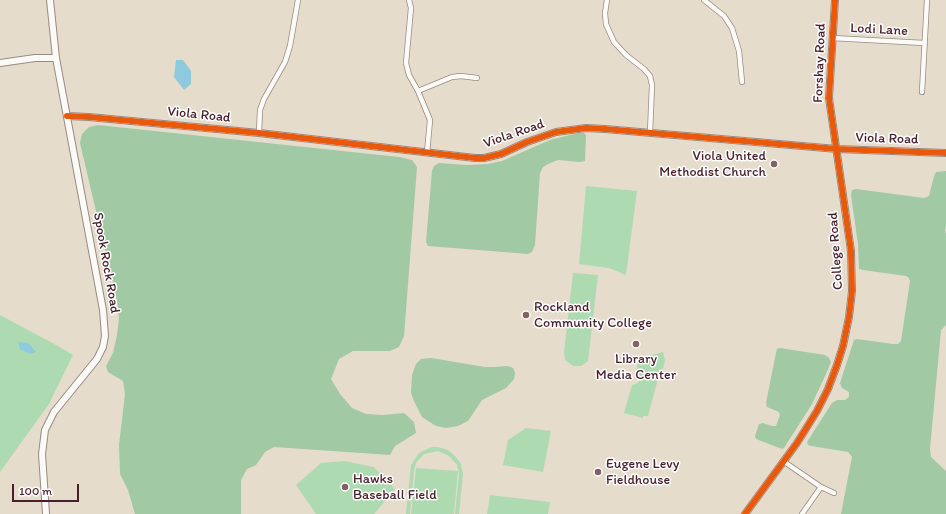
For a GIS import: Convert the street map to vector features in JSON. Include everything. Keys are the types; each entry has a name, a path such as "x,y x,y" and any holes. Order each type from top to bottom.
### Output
{"street":[{"name":"Spook Rock Road","path":"46,514 42,454 45,430 56,409 96,359 103,347 105,336 102,310 56,58 50,0"},
{"path":"259,133 260,110 264,99 285,62 290,46 298,0"},
{"path":"409,0 410,8 406,63 409,75 430,120 427,153"},
{"path":"607,0 605,13 606,24 614,42 650,76 652,85 650,133"},
{"path":"704,0 724,16 732,28 739,51 742,82"},
{"name":"Forshay Road","path":"835,0 830,98 837,149"},
{"path":"922,92 927,0"},
{"name":"Lodi Lane","path":"832,38 924,43"},
{"path":"0,63 35,58 56,58"},
{"path":"418,92 452,77 461,76 477,78"},
{"name":"Viola Road","path":"67,116 259,133 475,158 492,157 546,135 576,129 606,128 837,149 946,153"},
{"name":"College Road","path":"745,514 812,421 828,389 841,353 849,317 852,284 851,251 837,149"},
{"path":"783,461 821,488 834,493"},
{"path":"802,514 821,488"}],"green space":[{"path":"98,125 399,157 412,160 417,167 404,336 399,347 390,351 353,351 339,359 331,379 340,394 352,408 366,414 383,415 404,413 414,422 416,433 395,446 390,455 274,447 265,452 256,465 247,469 241,480 241,514 135,514 128,490 120,474 119,445 125,394 123,381 108,372 106,366 113,353 117,335 119,318 117,300 80,143 82,134 89,127"},
{"path":"578,133 584,133 586,135 585,161 558,160 543,167 540,173 535,245 532,252 528,254 428,246 426,242 432,171 434,166 439,163 467,165 488,164 502,161 550,140"},
{"path":"946,171 946,325 941,330 930,449 931,457 946,471 946,514 841,514 852,457 848,452 811,446 808,445 807,442 832,403 837,400 845,400 849,397 849,392 842,388 840,383 854,340 857,339 893,344 898,344 901,341 910,281 906,276 859,269 858,244 851,195 852,190 856,189 924,198 929,196 936,172"},
{"path":"586,186 637,191 626,275 609,268 579,264"},
{"path":"573,273 598,275 588,361 581,366 573,366 565,360 564,352"},
{"path":"0,315 73,355 49,404 0,472"},
{"path":"780,348 825,355 831,362 812,404 782,449 756,439 755,436 759,424 763,423 776,426 780,415 779,412 767,407 766,403 777,349"},
{"path":"663,352 665,361 660,379 658,379 648,416 643,416 643,418 624,413 632,385 638,383 640,375 636,371 638,359"},
{"path":"431,358 485,367 508,366 513,368 515,373 514,379 506,388 482,400 468,421 458,426 446,428 436,426 422,417 411,393 412,375 416,364 421,359"},
{"path":"526,428 551,431 543,472 503,465 508,440"},
{"path":"432,447 448,450 461,464 463,474 459,514 455,514 459,474 457,465 449,456 438,451 424,454 416,463 410,514 406,514 411,465 419,453"},
{"name":"Hawks Baseball Field","path":"344,461 374,467 395,489 374,514 316,514 296,485 321,463"},
{"path":"416,468 458,471 454,514 411,514"},
{"path":"490,495 550,502 548,514 487,514"}],"water":[{"path":"176,60 183,60 191,71 191,84 184,90 174,77"},
{"path":"18,342 28,343 36,352 30,354 20,349"}],"cycle path":[{"path":"745,514 797,443 817,411 828,389 837,365 843,346 849,317 852,291 851,251 829,98 835,0"},
{"path":"67,116 259,133 475,158 484,158 501,154 527,142 556,132 586,128 837,149 946,153"}],"place":[{"name":"Viola United Methodist Church","path":"774,164"},
{"name":"Rockland Community College","path":"526,315"},
{"name":"Library Media Center","path":"636,344"},
{"name":"Eugene Levy Fieldhouse","path":"598,472"},
{"name":"Hawks Baseball Field","path":"345,487"}]}
